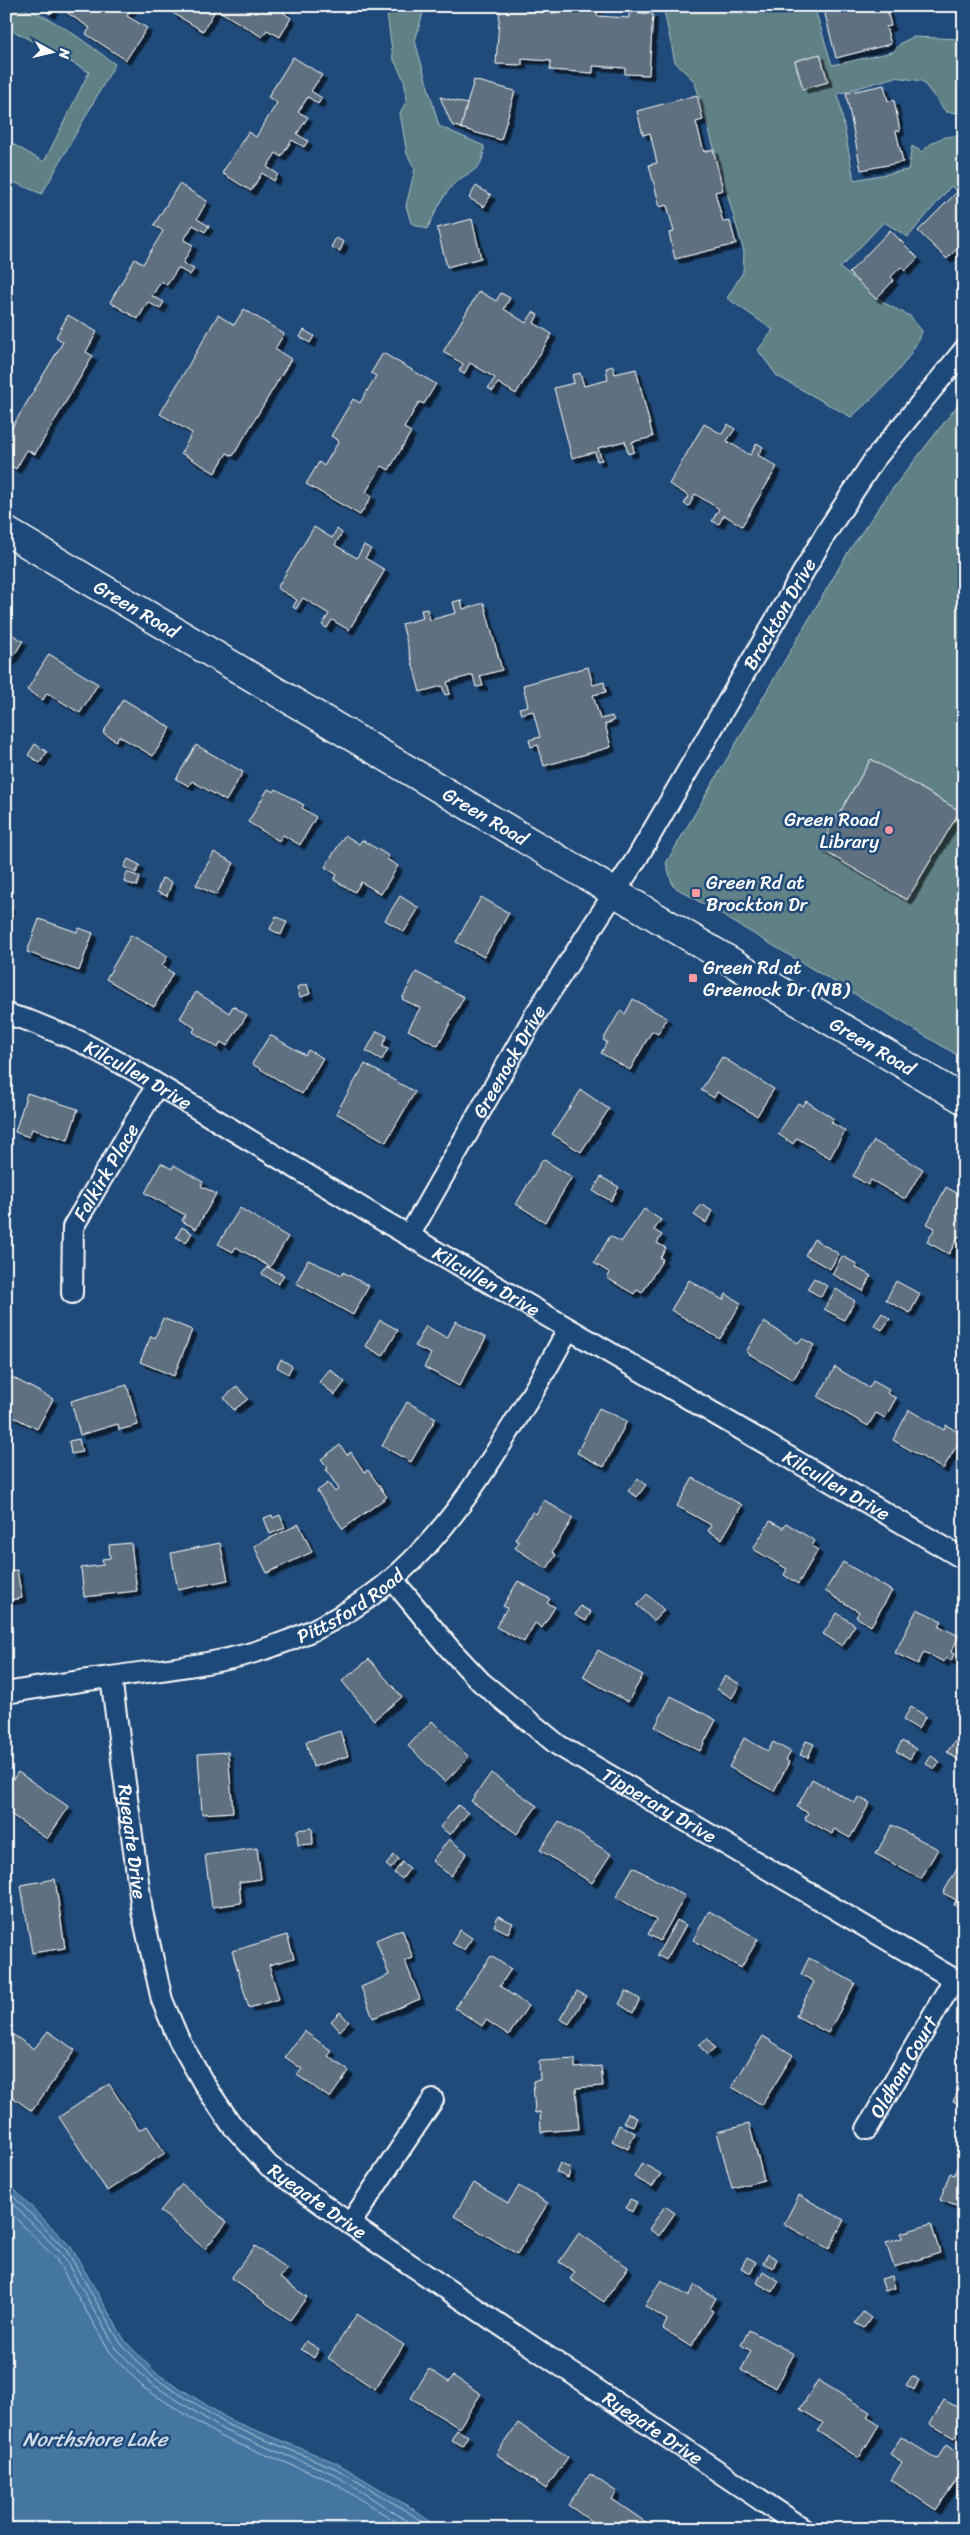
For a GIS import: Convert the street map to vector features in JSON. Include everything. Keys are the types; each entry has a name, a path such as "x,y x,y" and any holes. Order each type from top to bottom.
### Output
{"street":[{"name":"Brockton Drive","path":"615,892 739,684 826,533 874,460 964,350"},
{"name":"Green Road","path":"6,531 964,1100"},
{"name":"Greenock Drive","path":"410,1234 536,1015 590,927 615,892"},
{"name":"Kilcullen Drive","path":"6,1014 30,1021 81,1042 964,1559"},
{"name":"Falkirk Place","path":"72,1293 73,1227 156,1085"},
{"name":"Pittsford Road","path":"6,1693 111,1676 175,1670 249,1654 329,1622 365,1601 393,1580 428,1547 483,1475 553,1360 568,1328"},
{"name":"Tipperary Drive","path":"393,1580 449,1648 481,1682 558,1745 959,1982"},
{"name":"Ryegate Drive","path":"111,1676 142,1911 162,2000 178,2038 204,2084 231,2124 269,2166 350,2224 804,2529"},
{"name":"Oldham Court","path":"867,2128 959,1982"},
{"path":"350,2224 433,2100"}],"green space":[{"path":"6,6 34,12 49,19 115,64 42,194 6,179 6,140 44,162 89,72 6,27"},
{"path":"386,6 425,6 415,41 439,126 484,146 481,163 472,172 455,182 450,188 427,229 411,223 406,206 415,169 407,154 400,113 407,100 404,80 393,58"},
{"path":"663,6 814,6 832,65 893,52 901,43 913,37 961,39 964,50 964,113 946,112 922,81 895,77 838,94 854,180 908,170 912,146 922,152 941,138 952,136 964,137 964,197 951,186 908,237 884,222 840,268 886,304 910,316 922,331 909,356 892,378 851,417 777,376 758,350 773,330 727,298 743,272 744,252 695,82 675,62"},
{"path":"964,397 964,1059 673,886 666,863 850,549 890,492"}],"water":[{"name":"Northshore Lake","path":"6,2181 71,2247 125,2341 156,2373 230,2420 337,2463 416,2511 439,2529 6,2529"}],"building":[{"path":"39,6 55,6 50,14"},
{"path":"57,6 121,6 124,8 134,6 127,16 147,28 126,60 86,34 90,28"},
{"path":"174,6 286,6 284,13 291,18 280,37 267,30 262,37 216,9 203,31 171,12"},
{"path":"500,6 525,6 525,10 555,13 556,6 598,8 597,16 629,18 629,12 653,14 649,75 625,74 625,68 593,66 593,73 550,70 551,61 522,59 522,65 496,64"},
{"path":"823,6 886,6 891,26 886,27 891,44 836,58"},
{"path":"820,54 828,82 803,89 795,61"},
{"path":"293,57 322,75 311,91 322,98 318,104 308,97 298,112 308,117 297,134 308,141 304,147 292,140 281,157 276,153 267,167 278,174 274,181 262,173 251,191 222,173 248,132 256,137 277,103 268,97"},
{"path":"474,80 515,91 501,140 460,128"},
{"path":"884,85 888,101 894,100 900,131 896,131 903,162 861,170 846,93"},
{"path":"697,95 703,120 696,122 704,152 713,149 723,190 715,192 723,222 730,221 736,244 675,259 669,233 674,232 667,205 660,207 649,165 657,163 650,133 643,135 637,111"},
{"path":"440,97 467,104 461,128 452,125"},
{"path":"179,184 207,201 197,219 209,226 205,232 193,225 184,240 193,245 183,263 194,269 190,275 178,268 167,285 161,281 152,296 164,302 160,309 148,302 138,319 110,302 135,259 143,264 163,231 154,225"},
{"path":"476,186 491,195 484,207 469,198"},
{"path":"957,192 964,199 964,237 958,242 961,245 947,259 918,231"},
{"path":"472,219 481,258 447,267 437,228"},
{"path":"890,230 918,258 905,271 901,267 891,277 894,280 876,299 849,273"},
{"path":"336,238 344,242 340,251 331,247"},
{"path":"479,291 496,301 501,293 510,298 504,309 526,323 533,312 538,315 534,323 552,334 516,394 498,383 493,391 488,388 495,378 470,363 464,374 459,371 463,364 443,352"},
{"path":"244,309 284,334 275,349 291,359 233,456 227,453 215,473 181,453 192,433 160,414 218,315 234,325"},
{"path":"68,315 97,332 86,352 93,356 35,454 27,450 16,469 6,463 6,432 8,434 63,342 56,337"},
{"path":"304,330 314,336 310,343 300,337"},
{"path":"383,353 436,384 424,404 419,402 404,428 411,432 389,470 382,466 366,492 372,496 360,515 306,484 319,462 324,466 339,441 331,436 353,399 360,403 376,376 371,373"},
{"path":"613,366 615,374 636,369 653,437 632,442 634,452 628,454 625,441 598,448 602,460 597,461 595,452 572,458 554,388 574,383 572,375 580,373 584,386 608,380 606,368"},
{"path":"704,424 722,434 728,424 735,429 727,441 750,455 757,443 763,447 758,455 777,467 742,526 724,515 719,524 712,521 719,509 695,494 689,506 684,504 689,496 669,484"},
{"path":"314,527 332,538 337,529 342,533 335,545 357,558 364,545 371,549 365,558 385,570 349,630 332,620 327,628 322,625 329,614 303,598 296,609 293,607 297,600 277,588"},
{"path":"461,600 463,609 484,603 502,670 480,676 483,686 476,687 473,675 447,682 450,694 445,695 442,686 420,692 402,624 423,618 421,610 427,609 430,620 456,613 453,602"},
{"path":"6,631 23,641 6,668"},
{"path":"49,654 98,684 80,713 47,693 43,700 27,690"},
{"path":"588,667 593,685 604,682 606,692 593,695 600,719 612,716 614,721 605,724 611,747 544,766 538,745 531,747 529,740 540,737 533,711 521,714 519,708 528,706 523,685"},
{"path":"123,699 171,728 153,756 119,736 116,741 103,733"},
{"path":"35,744 47,752 40,763 28,755"},
{"path":"196,745 243,772 226,801 192,781 189,786 176,779"},
{"name":"Green Road Library","path":"871,759 960,811 907,900 819,848"},
{"path":"268,789 274,792 276,789 304,805 302,808 316,817 300,845 283,835 279,841 248,822"},
{"path":"345,835 359,844 362,840 389,856 387,859 398,866 381,894 361,882 355,892 334,880 337,875 325,867"},
{"path":"214,852 234,863 216,895 196,885"},
{"path":"128,859 140,865 136,873 124,867"},
{"path":"127,872 140,877 137,886 124,882"},
{"path":"162,878 172,882 167,896 157,892"},
{"path":"400,896 419,908 404,932 385,920"},
{"path":"481,897 509,913 484,957 456,942"},
{"path":"6,905 10,906 6,921"},
{"path":"276,916 287,922 281,935 270,929"},
{"path":"39,919 77,932 79,928 93,933 79,971 27,952"},
{"path":"131,935 168,956 162,966 173,973 154,1007 106,979"},
{"path":"416,972 464,997 438,1046 408,1030 420,1008 402,999"},
{"path":"307,984 310,994 300,997 297,987"},
{"path":"196,992 229,1013 233,1006 247,1015 227,1046 221,1042 218,1048 193,1032 195,1028 180,1018"},
{"path":"633,999 667,1018 658,1034 652,1031 630,1070 601,1053 607,1042 603,1040 620,1011 625,1014"},
{"path":"377,1031 387,1036 382,1046 388,1049 382,1060 366,1051"},
{"path":"270,1035 305,1055 308,1050 323,1058 302,1094 252,1064"},
{"path":"722,1057 774,1089 757,1116 717,1092 714,1098 701,1090"},
{"path":"365,1064 415,1092 386,1142 336,1113"},
{"path":"581,1090 609,1109 581,1152 552,1134"},
{"path":"27,1093 78,1109 68,1140 32,1129 29,1137 15,1132"},
{"path":"806,1101 834,1119 831,1122 845,1131 830,1158 797,1138 793,1144 778,1134 798,1103 803,1106"},
{"path":"874,1141 923,1169 905,1199 871,1180 868,1185 853,1176"},
{"path":"543,1159 572,1177 545,1222 516,1204"},
{"path":"161,1163 172,1169 174,1165 203,1182 201,1186 216,1194 196,1229 182,1221 185,1215 145,1193"},
{"path":"601,1177 619,1187 611,1201 593,1191"},
{"path":"946,1187 964,1197 964,1239 959,1236 949,1254 927,1242 935,1228 927,1224"},
{"path":"701,1204 712,1211 706,1223 694,1215"},
{"path":"240,1208 288,1237 270,1267 236,1247 233,1252 218,1244"},
{"path":"644,1209 661,1220 654,1230 662,1235 657,1243 666,1248 660,1258 663,1259 642,1293 637,1290 634,1294 607,1278 610,1273 594,1263 610,1236 621,1242"},
{"path":"182,1227 192,1233 186,1243 176,1237"},
{"path":"814,1239 839,1254 830,1269 805,1255"},
{"path":"842,1256 857,1264 855,1267 871,1276 863,1291 832,1274"},
{"path":"308,1260 342,1275 343,1272 369,1286 353,1315 296,1283"},
{"path":"267,1267 284,1275 278,1284 262,1274"},
{"path":"814,1278 827,1286 821,1297 807,1289"},
{"path":"689,1280 723,1300 726,1294 741,1303 720,1339 671,1310"},
{"path":"896,1281 920,1294 910,1313 886,1300"},
{"path":"836,1289 855,1301 844,1320 824,1309"},
{"path":"882,1313 890,1319 882,1330 874,1325"},
{"path":"964,1313 964,1330 956,1325"},
{"path":"163,1318 192,1330 174,1376 140,1362 151,1336 155,1338"},
{"path":"380,1320 398,1330 383,1356 365,1346"},
{"path":"456,1321 486,1338 459,1386 424,1367 431,1354 415,1346 426,1326 447,1338"},
{"path":"764,1322 798,1343 802,1338 814,1345 793,1380 746,1352"},
{"path":"281,1359 292,1366 288,1374 277,1367"},
{"path":"835,1367 869,1388 873,1381 889,1390 887,1393 896,1398 885,1418 876,1413 868,1426 818,1397"},
{"path":"330,1369 345,1382 335,1395 319,1382"},
{"path":"6,1374 53,1399 37,1429 6,1413"},
{"path":"127,1385 138,1425 119,1430 118,1424 80,1435 71,1401"},
{"path":"237,1386 248,1399 234,1410 224,1398"},
{"path":"407,1402 436,1418 411,1462 382,1446"},
{"path":"599,1408 627,1421 604,1467 577,1453"},
{"path":"909,1410 944,1430 946,1425 963,1435 943,1469 893,1440"},
{"path":"79,1439 82,1452 71,1454 69,1441"},
{"path":"340,1445 347,1455 351,1452 364,1472 368,1470 387,1497 343,1529 317,1491 328,1483 335,1492 339,1489 321,1459"},
{"path":"638,1478 646,1485 637,1497 628,1491"},
{"path":"693,1478 742,1505 722,1539 708,1531 711,1525 677,1506"},
{"path":"544,1500 573,1518 552,1552 556,1555 547,1569 515,1548 519,1542 515,1539 533,1511 536,1514"},
{"path":"272,1515 273,1518 280,1515 285,1528 270,1534 264,1518"},
{"path":"770,1521 783,1528 786,1523 815,1541 812,1546 818,1550 798,1584 784,1575 787,1569 753,1549"},
{"path":"299,1524 312,1552 267,1573 254,1546"},
{"path":"131,1543 137,1591 84,1597 81,1568 103,1565 102,1559 110,1558 109,1545"},
{"path":"220,1543 228,1580 178,1590 171,1553"},
{"path":"843,1562 892,1591 871,1626 856,1617 859,1612 825,1591"},
{"path":"17,1570 22,1598 6,1601 6,1572"},
{"path":"518,1581 550,1599 547,1603 555,1607 542,1628 535,1623 524,1642 496,1627 507,1608 503,1606"},
{"path":"647,1594 664,1610 654,1621 637,1605"},
{"path":"580,1606 591,1612 586,1621 575,1615"},
{"path":"917,1609 942,1621 939,1626 959,1636 951,1652 954,1654 951,1661 946,1658 944,1662 924,1652 918,1664 895,1653"},
{"path":"837,1613 855,1625 842,1646 823,1634"},
{"path":"598,1650 643,1675 628,1702 583,1677"},
{"path":"369,1659 402,1697 374,1720 342,1681"},
{"path":"725,1676 740,1684 732,1698 717,1689"},
{"path":"671,1696 716,1720 700,1751 655,1727"},
{"path":"911,1707 926,1716 918,1729 903,1720"},
{"path":"432,1721 469,1757 445,1782 408,1746"},
{"path":"340,1731 348,1756 313,1767 306,1742"},
{"path":"744,1738 768,1751 773,1742 791,1752 786,1760 789,1762 774,1791 729,1767"},
{"path":"806,1741 814,1744 808,1758 800,1755"},
{"path":"902,1741 916,1749 910,1759 896,1751"},
{"path":"955,1741 964,1748 962,1763 947,1752"},
{"path":"228,1752 233,1812 202,1814 198,1754"},
{"path":"931,1756 940,1762 935,1769 926,1764"},
{"path":"18,1772 69,1807 47,1839 6,1811 6,1789"},
{"path":"491,1773 537,1806 517,1834 471,1801"},
{"path":"812,1779 855,1803 858,1797 870,1803 850,1838 834,1829 832,1834 805,1819 808,1813 797,1807"},
{"path":"458,1805 468,1813 450,1835 440,1827"},
{"path":"559,1821 611,1854 592,1883 540,1850"},
{"path":"892,1825 938,1849 921,1879 876,1854"},
{"path":"312,1828 313,1844 298,1845 297,1830"},
{"path":"449,1839 467,1853 451,1876 432,1861"},
{"path":"257,1848 261,1879 239,1882 241,1903 212,1907 205,1855"},
{"path":"394,1855 399,1859 391,1869 386,1865"},
{"path":"402,1862 410,1868 402,1879 394,1873"},
{"path":"960,1864 964,1866 964,1911 954,1905 956,1900 943,1893"},
{"path":"633,1867 685,1896 660,1941 648,1934 656,1920 616,1897"},
{"path":"55,1879 65,1948 32,1953 21,1885"},
{"path":"709,1911 758,1939 741,1968 693,1940"},
{"path":"498,1916 513,1923 508,1933 494,1926"},
{"path":"677,1920 686,1925 666,1960 657,1955"},
{"path":"402,1929 413,1958 405,1961 420,1999 373,2018 361,1987 389,1975 376,1940"},
{"path":"460,1930 472,1938 464,1950 452,1943"},
{"path":"287,1935 294,1958 269,1965 279,1999 249,2008 232,1951"},
{"path":"491,1956 511,1969 500,1986 528,2006 509,2035 486,2020 482,2026 455,2008"},
{"path":"809,1958 855,1983 828,2033 796,2016 814,1982 801,1974"},
{"path":"577,1991 586,1996 569,2024 560,2019"},
{"path":"626,1991 640,1999 633,2013 619,2004"},
{"path":"340,2012 349,2022 340,2031 331,2021"},
{"path":"6,2030 34,2049 48,2031 75,2050 32,2111 8,2094 6,2097"},
{"path":"304,2031 332,2051 328,2056 349,2071 330,2098 297,2075 302,2069 285,2057"},
{"path":"763,2036 793,2055 762,2105 732,2087"},
{"path":"707,2038 715,2049 707,2055 699,2045"},
{"path":"575,2059 575,2068 601,2066 603,2086 576,2088 579,2129 541,2132 540,2112 535,2113 533,2081 540,2080 539,2061"},
{"path":"964,2081 964,2107 953,2101"},
{"path":"109,2084 139,2130 147,2126 165,2153 107,2191 59,2117"},
{"path":"628,2113 637,2118 633,2126 623,2122"},
{"path":"749,2124 764,2180 732,2188 717,2132"},
{"path":"619,2125 635,2133 628,2149 612,2141"},
{"path":"961,2157 964,2158 964,2209 940,2200 950,2173 954,2175"},
{"path":"560,2163 571,2169 568,2178 556,2172"},
{"path":"642,2163 661,2174 652,2187 634,2177"},
{"path":"474,2183 508,2203 519,2186 548,2203 517,2254 454,2216"},
{"path":"182,2184 227,2222 205,2249 160,2211"},
{"path":"799,2195 844,2220 829,2249 784,2224"},
{"path":"630,2199 637,2202 632,2212 626,2208"},
{"path":"665,2206 675,2213 659,2236 649,2229"},
{"path":"931,2224 940,2253 894,2267 886,2243 902,2238 901,2233"},
{"path":"579,2233 628,2267 604,2302 570,2279 575,2272 559,2262"},
{"path":"255,2246 287,2269 280,2278 307,2297 290,2320 231,2278"},
{"path":"768,2254 777,2259 773,2268 763,2263"},
{"path":"747,2257 756,2262 751,2273 741,2268"},
{"path":"763,2271 779,2281 773,2292 757,2283"},
{"path":"892,2276 895,2288 885,2291 881,2279"},
{"path":"661,2280 688,2296 695,2285 716,2298 710,2309 713,2311 691,2347 663,2329 667,2320 645,2306"},
{"path":"863,2312 871,2318 864,2328 855,2323"},
{"path":"357,2314 404,2345 375,2389 328,2358"},
{"path":"749,2330 794,2354 776,2388 741,2370 751,2351 741,2345"},
{"path":"306,2341 319,2349 314,2358 301,2349"},
{"path":"429,2369 449,2382 453,2376 481,2394 459,2428 411,2398"},
{"path":"912,2376 919,2380 914,2390 906,2385"},
{"path":"818,2380 870,2412 867,2417 879,2425 859,2458 817,2431 823,2423 800,2409"},
{"path":"944,2400 964,2411 964,2422 954,2438 930,2424"},
{"path":"518,2423 568,2457 546,2489 496,2454"},
{"path":"457,2430 468,2436 462,2446 451,2440"},
{"path":"901,2437 937,2459 946,2445 964,2457 964,2469 936,2510 891,2480 902,2462 890,2454"},
{"path":"590,2474 617,2492 612,2499 647,2523 643,2529 602,2529 568,2505"}],"place":[{"name":"Green Road Library","path":"889,830"},
{"name":"Green Rd at Brockton Dr","path":"696,893"},
{"name":"Green Rd at Greenock Dr (NB)","path":"693,978"}]}
